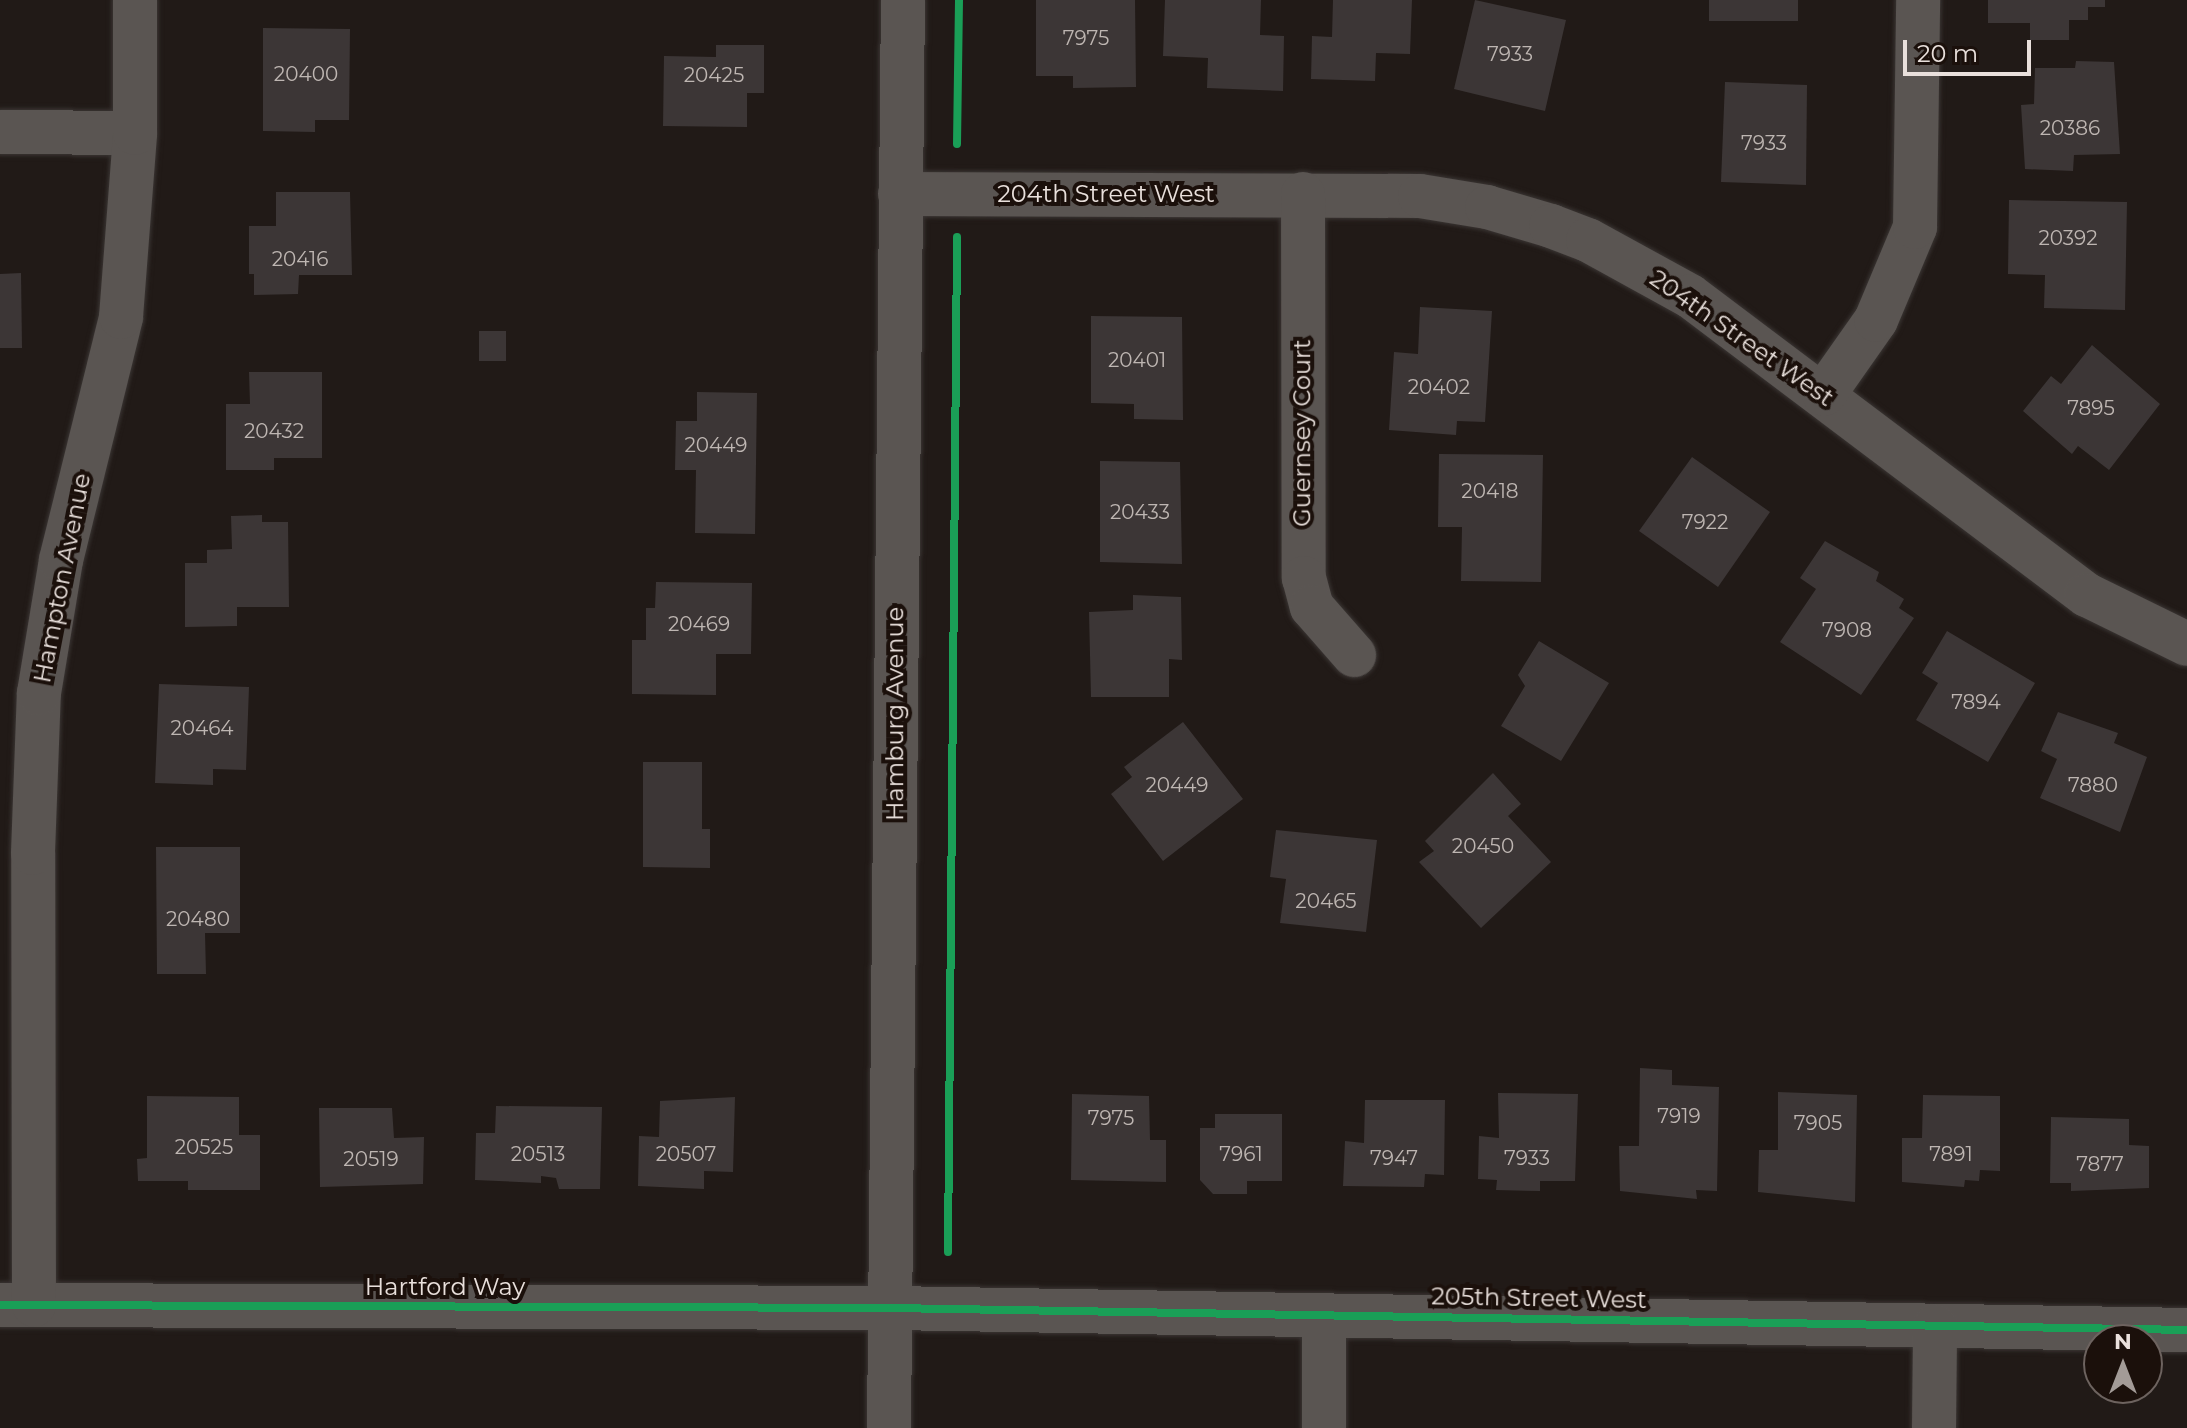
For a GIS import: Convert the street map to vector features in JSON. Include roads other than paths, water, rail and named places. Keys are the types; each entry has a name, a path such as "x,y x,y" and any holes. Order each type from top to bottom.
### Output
{"street":[{"name":"Hampton Avenue","path":"17,1305 39,693 61,560 121,317 135,133 135,0"},
{"name":"Hamburg Avenue","path":"889,1428 903,0"},
{"path":"1824,394 1876,320 1915,227 1918,0"},
{"path":"0,132 135,133"},
{"name":"204th Street West","path":"900,194 1420,196 1464,202 1588,240 1690,296 2087,595 2187,644"},
{"name":"Guernsey Court","path":"1303,194 1304,578 1312,607 1354,655"},
{"name":"Hartford Way","path":"17,1305 891,1308"},
{"name":"205th Street West","path":"891,1308 2187,1330"},
{"path":"1324,1315 1324,1428"},
{"path":"1934,1428 1935,1326"}]}
